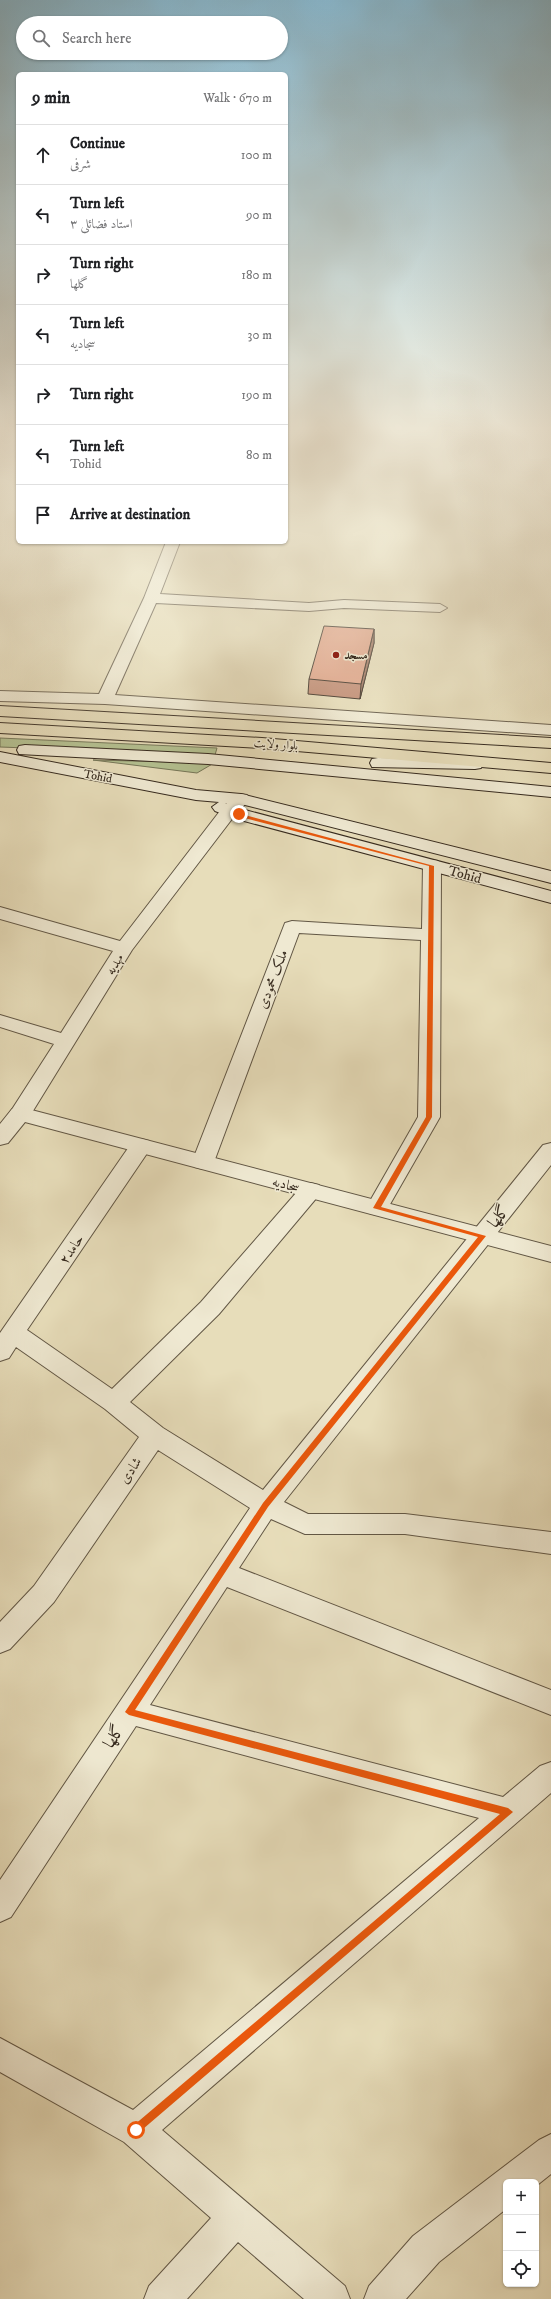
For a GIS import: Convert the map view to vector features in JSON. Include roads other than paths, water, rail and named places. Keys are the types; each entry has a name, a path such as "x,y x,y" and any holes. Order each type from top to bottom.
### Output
{"main road":[{"name":"بلوار ولایت","path":"0,711 551,743"},
{"name":"بلوار ولایت","path":"0,728 262,743 551,768"}],"street":[{"path":"105,700 151,598 171,544"},
{"path":"151,598 309,607 344,604 440,608"},
{"path":"0,696 105,700 551,730"},
{"path":"0,749 208,759 530,766"},
{"name":"Tohid","path":"0,757 196,795 551,877"},
{"path":"208,759 551,792"},
{"name":"Tohid","path":"235,805 432,866 551,897"},
{"name":"مهدیه","path":"0,1138 20,1114 67,1042 124,948 235,805"},
{"path":"377,1208 429,1117 432,866"},
{"path":"0,913 124,948"},
{"name":"ملک محمودی","path":"203,1162 292,927 431,935"},
{"path":"0,1021 67,1042"},
{"name":"سجادیه","path":"20,1114 551,1254"},
{"name":"حامد۲","path":"7,1343 141,1146"},
{"name":"گلها","path":"0,1907 266,1505 551,1150"},
{"path":"114,1403 210,1308 311,1190"},
{"path":"7,1343 114,1403 154,1435 266,1505 305,1524 405,1524 551,1543"},
{"name":"شادی","path":"0,1641 44,1594 154,1435"},
{"path":"221,1573 551,1703"},
{"path":"129,1712 508,1812"},
{"path":"136,2130 551,1775"},
{"path":"0,2054 136,2130 332,2299"},
{"path":"516,2179 551,2152"},
{"path":"382,2299 426,2249 503,2189"},
{"path":"162,2299 237,2217"}],"place":[{"name":"مسجد","path":"336,655"}]}
